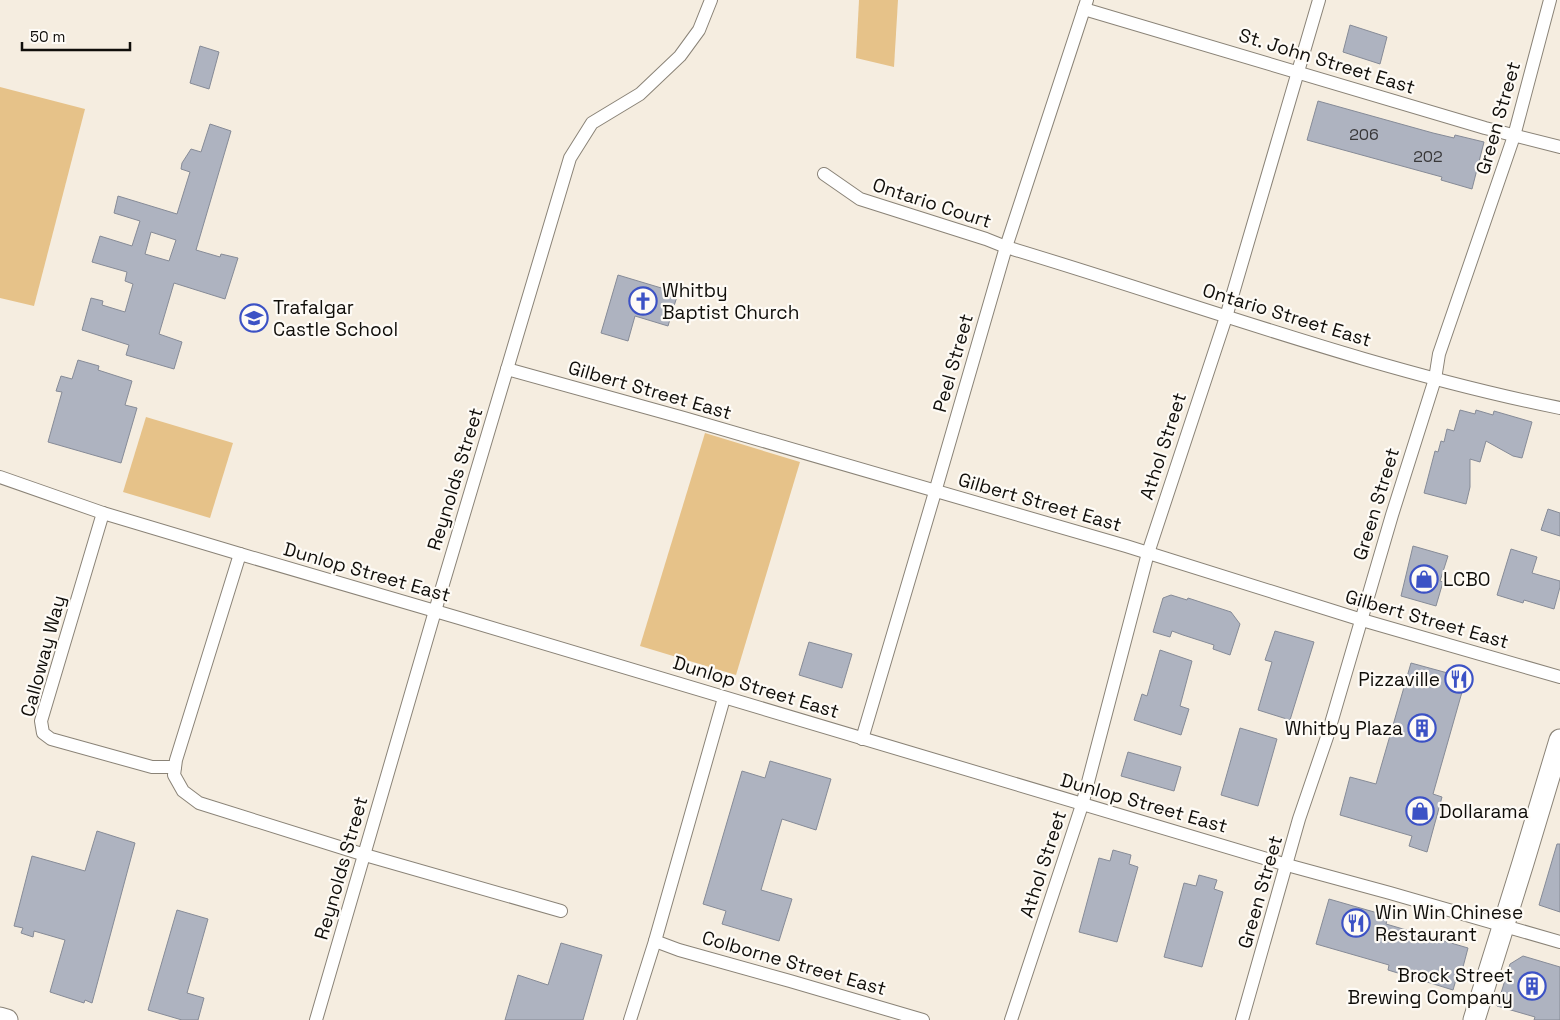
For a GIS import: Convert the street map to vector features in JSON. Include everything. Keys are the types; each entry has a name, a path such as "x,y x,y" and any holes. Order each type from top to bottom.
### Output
{"main road":[{"path":"1474,1020 1560,740"},
{"path":"0,1018 7,1020"}],"street":[{"name":"Reynolds Street","path":"316,1020 570,158 592,123 640,94 680,56 699,30 711,0"},
{"name":"Athol Street","path":"1011,1020 1082,805 1148,553 1226,317 1319,0"},
{"name":"Green Street","path":"1242,1020 1299,820 1327,737 1406,468 1435,379 1439,354 1514,136 1550,0"},
{"name":"St. John Street East","path":"1085,4 1298,72 1514,136 1560,147"},
{"name":"Peel Street","path":"862,739 1006,247 1085,4"},
{"name":"Ontario Court","path":"824,174 860,200 1006,247"},
{"name":"Ontario Street East","path":"1006,247 1226,317 1435,379 1560,408"},
{"name":"Gilbert Street East","path":"507,369 684,418 1148,553 1362,620 1560,677"},
{"name":"Dunlop Street East","path":"0,477 103,513 1082,805 1560,942"},
{"name":"Calloway Way","path":"103,513 41,721 43,733 51,739 152,767 175,767"},
{"path":"240,554 176,760 174,775 183,791 198,803 365,855 561,911"},
{"path":"630,1020 655,942 724,698"},
{"name":"Colborne Street East","path":"655,942 923,1020"}],"shaded area":[{"path":"859,0 898,0 894,67 856,58"},
{"path":"0,87 85,109 34,306 0,298"},
{"path":"146,417 233,443 210,518 123,492"},
{"path":"705,433 800,462 736,675 640,646"}],"building":[{"path":"1350,25 1387,37 1380,64 1343,52"},
{"path":"200,46 219,52 209,89 190,83"},
{"path":"1318,101 1433,133 1454,138 1455,135 1484,142 1472,189 1441,180 1442,177 1307,140"},
{"path":"210,124 231,131 196,250 220,257 221,254 238,258 225,299 174,283 159,334 182,342 174,369 126,355 129,345 82,330 91,298 103,301 102,305 125,312 133,284 125,281 127,272 92,262 100,236 132,246 140,221 114,213 118,196 177,214 190,172 181,169 182,163 191,149 201,152","holes":["151,232 176,240 169,261 145,254"]},
{"name":"Whitby Baptist Church","path":"618,275 678,293 668,326 635,316 628,341 601,333"},
{"path":"78,360 99,366 98,370 132,381 125,405 137,408 121,463 48,442 62,392 56,391 61,376 72,379"},
{"path":"1460,410 1475,414 1476,410 1493,415 1494,411 1532,422 1522,458 1513,456 1486,441 1480,462 1470,459 1470,487 1466,504 1424,493 1435,451 1438,452 1441,441 1444,442 1447,429 1454,431"},
{"path":"1548,509 1560,513 1560,536 1541,530"},
{"name":"LCBO","path":"1413,546 1448,556 1440,581 1443,582 1436,606 1401,596"},
{"path":"1511,549 1537,557 1532,573 1560,581 1554,609 1524,600 1523,603 1497,595"},
{"path":"1171,595 1187,600 1188,598 1231,612 1240,624 1230,655 1213,649 1214,645 1172,631 1170,637 1153,632 1163,598"},
{"path":"1275,631 1314,642 1290,720 1258,710 1272,662 1265,660"},
{"path":"809,642 852,654 842,688 799,675"},
{"path":"1160,650 1192,661 1180,706 1189,709 1181,735 1134,720 1142,694 1147,696"},
{"name":"Whitby Plaza","path":"1411,663 1466,678 1433,794 1442,797 1427,852 1409,846 1412,836 1340,815 1350,777 1376,784"},
{"path":"1240,728 1277,739 1258,806 1221,795"},
{"path":"1128,752 1181,767 1174,791 1121,776"},
{"path":"770,761 831,779 816,830 782,819 761,890 792,899 779,941 722,924 726,911 703,904 742,771 765,778"},
{"path":"97,831 135,843 92,1003 85,1000 84,1003 50,992 65,940 34,931 33,937 21,933 23,928 14,926 32,856 85,871"},
{"path":"1557,844 1560,844 1560,912 1539,905"},
{"path":"1113,850 1131,855 1129,864 1138,867 1117,942 1079,932 1099,858 1110,861"},
{"path":"1199,875 1217,880 1214,889 1223,892 1202,967 1164,957 1184,883 1196,886"},
{"path":"1329,899 1388,916 1386,924 1468,948 1463,967 1460,966 1453,990 1388,970 1389,965 1316,944"},
{"path":"177,910 208,919 187,993 204,998 198,1020 182,1020 148,1010"},
{"path":"561,943 602,955 583,1020 505,1020 518,975 548,985"},
{"name":"Brock Street Brewing Company","path":"1523,956 1560,967 1560,1020 1534,1020 1535,1017 1497,1006 1510,964"}],"place":[{"name":"Whitby Baptist Church","path":"643,301"},
{"name":"Trafalgar Castle School","path":"254,318"},
{"name":"LCBO","path":"1424,579"},
{"name":"Pizzaville","path":"1459,679"},
{"name":"Whitby Plaza","path":"1422,728"},
{"name":"Dollarama","path":"1420,811"},
{"name":"Win Win Chinese Restaurant","path":"1356,923"},
{"name":"Brock Street Brewing Company","path":"1532,986"}]}
